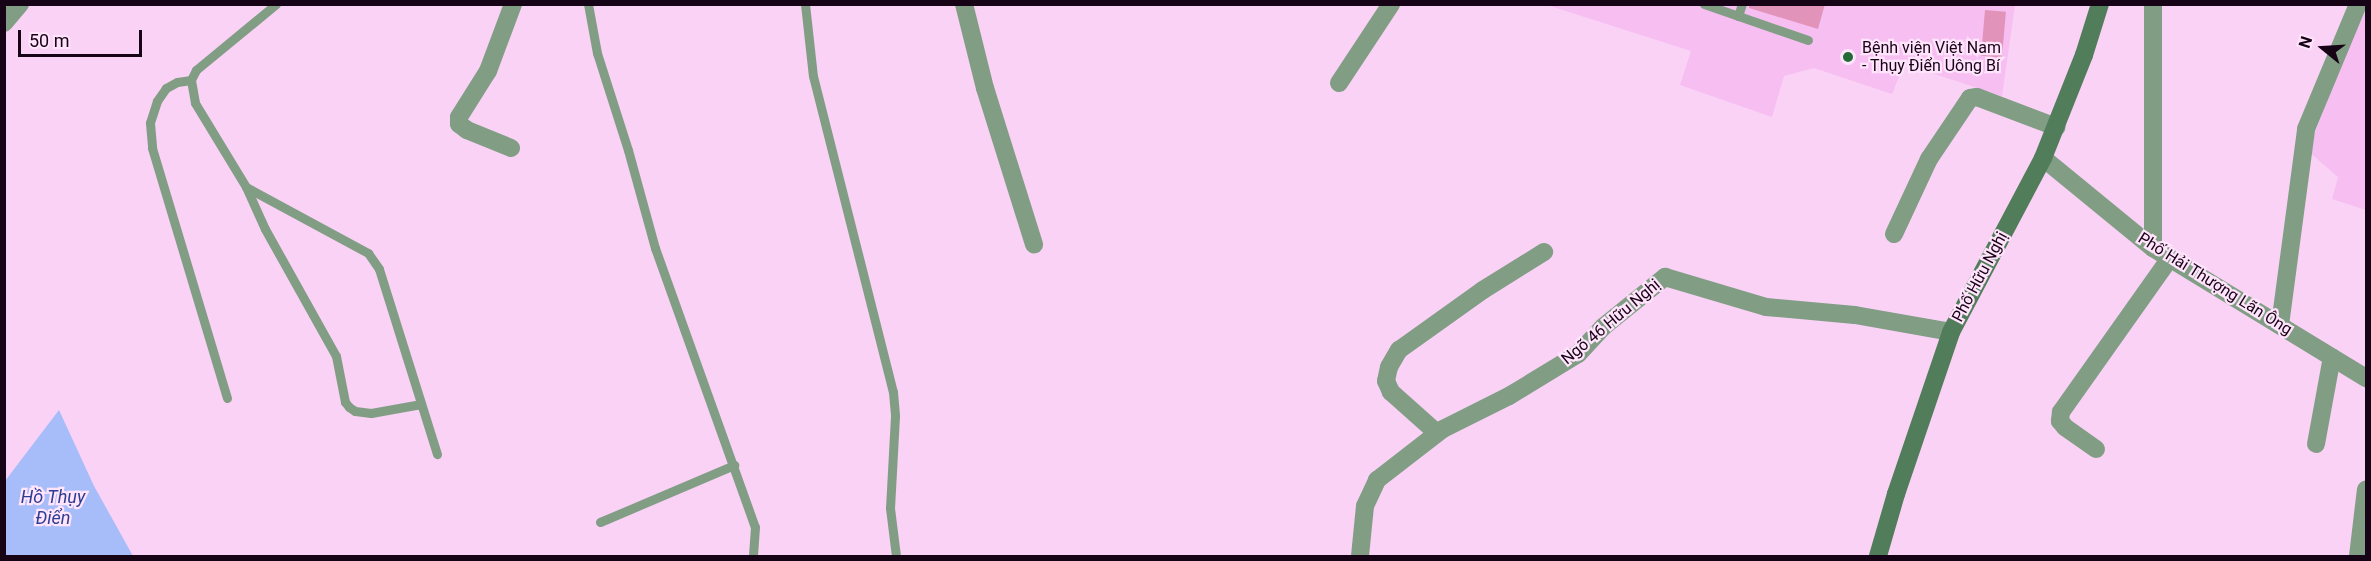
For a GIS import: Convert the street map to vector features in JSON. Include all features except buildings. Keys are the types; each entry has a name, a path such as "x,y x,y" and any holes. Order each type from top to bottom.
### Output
{"main road":[{"name":"Phố Hữu Nghị","path":"1878,556 1896,494 1952,332 2043,158 2084,55 2100,4"}],"street":[{"path":"4,23 20,4"},
{"path":"511,148 467,130 459,124 459,117 488,71 513,4"},
{"path":"964,4 985,88 1034,244"},
{"path":"1339,83 1391,4"},
{"path":"2153,4 2153,248"},
{"path":"2280,325 2306,129 2358,4"},
{"path":"1894,234 1929,159 1970,98 1977,97 2056,127"},
{"name":"Phố Hải Thượng Lãn Ông","path":"2043,158 2153,248 2367,378"},
{"path":"1437,434 1391,392 1386,381 1389,367 1399,350 1483,290 1544,252"},
{"path":"2096,449 2065,427 2060,421 2061,412 2170,258"},
{"name":"Ngõ 46 Hữu Nghị","path":"1360,556 1365,506 1377,480 1437,434 1509,396 1578,354 1603,327 1665,277 1766,307 1855,315 1952,332"},
{"path":"2316,444 2332,357"},
{"path":"2358,556 2367,489"}],"lane":[{"path":"276,4 203,62 191,80 195,103 246,187 265,229 336,356 345,402 355,411 371,413 421,404"},
{"path":"588,4 597,53 628,150 655,248 687,343 755,527 753,556"},
{"path":"806,4 813,76 893,392 895,416 890,508 896,556"},
{"path":"1704,4 1808,40"},
{"path":"1738,16 1742,4"},
{"path":"191,80 177,82 166,88 157,101 150,123 152,148 227,398"},
{"path":"246,187 368,253 379,269 437,454"},
{"path":"600,522 734,465"}],"shaded area":[{"name":"Bệnh viện Việt Nam - Thụy Điển Uông Bí","path":"1547,5 2015,5 2002,96 1904,64 1892,94 1814,68 1784,76 1772,117 1680,85 1691,51"},
{"path":"2364,5 2366,5 2366,210 2332,199 2338,177 2308,151"}],"water":[{"name":"Hồ Thụy Điển","path":"59,410 94,486 133,556 5,556 5,481"}],"place":[{"name":"Bệnh viện Việt Nam - Thụy Điển Uông Bí","path":"1848,57"}]}
